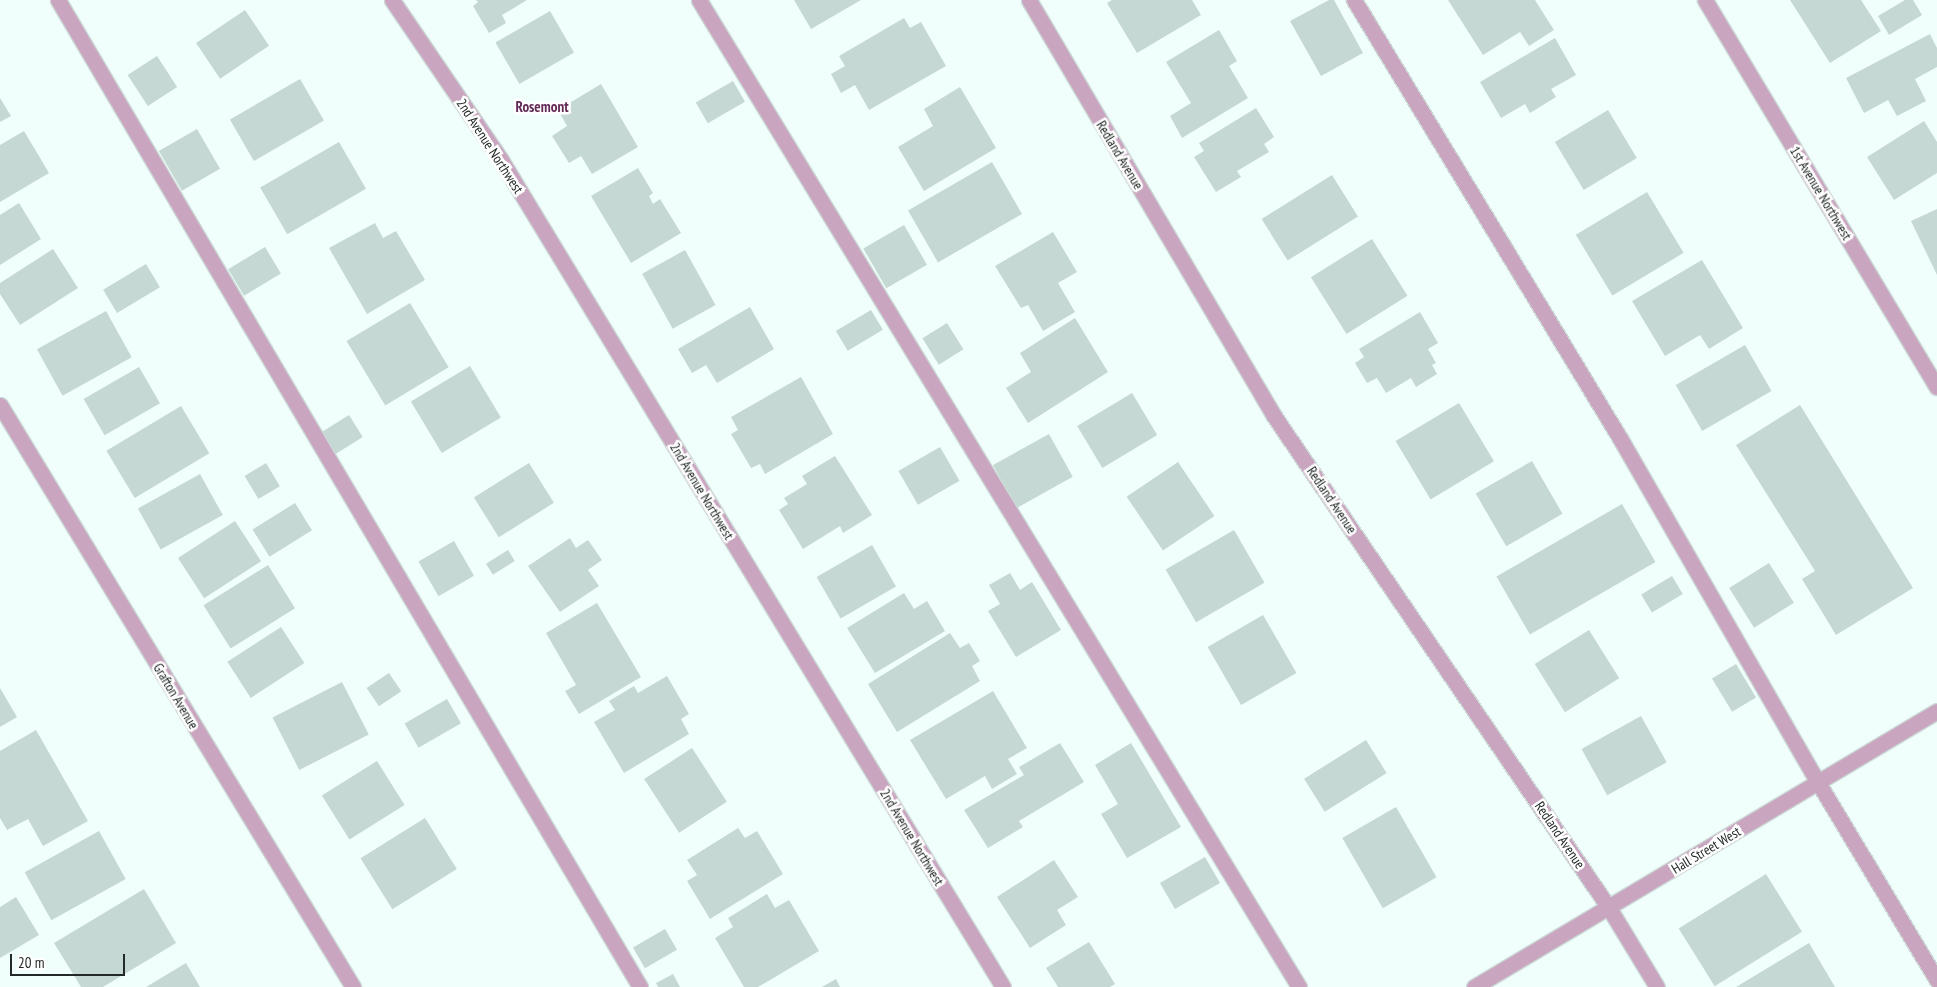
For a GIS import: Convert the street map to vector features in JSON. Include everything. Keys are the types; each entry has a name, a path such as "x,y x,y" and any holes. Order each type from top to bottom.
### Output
{"street":[{"path":"58,0 640,987"},
{"name":"2nd Avenue Northwest","path":"392,0 500,160 1003,987"},
{"path":"699,0 1299,987"},
{"name":"Redland Avenue","path":"1029,0 1274,416 1610,908 1657,987"},
{"path":"1354,0 1621,440 1818,784 1937,980"},
{"name":"1st Avenue Northwest","path":"1705,0 1937,387"},
{"name":"Grafton Avenue","path":"0,405 353,987"},
{"name":"Hall Street West","path":"1474,987 1610,908 1937,711"}],"building":[{"path":"476,0 527,0 502,15 506,23 489,33 473,6 478,2"},
{"path":"794,0 861,0 811,29"},
{"path":"1112,0 1192,0 1201,15 1137,53 1107,3"},
{"path":"1329,0 1334,0 1363,53 1321,76 1290,21"},
{"path":"1448,0 1535,0 1554,30 1529,46 1520,32 1483,55"},
{"path":"1790,0 1861,0 1881,31 1830,63"},
{"path":"1905,0 1913,0 1922,15 1889,35 1878,16"},
{"path":"245,10 269,46 220,79 196,43"},
{"path":"550,11 574,53 519,84 495,43"},
{"path":"904,18 910,28 921,22 946,66 869,110 855,85 841,93 831,74 845,66 839,56"},
{"path":"1219,30 1237,61 1229,66 1248,98 1182,138 1170,116 1191,103 1166,62"},
{"path":"1930,34 1937,48 1937,67 1915,79 1926,101 1897,116 1888,100 1864,113 1846,78"},
{"path":"1555,38 1576,75 1551,89 1556,97 1530,113 1525,104 1501,118 1480,82"},
{"path":"157,56 177,87 148,106 128,75"},
{"path":"300,79 324,121 254,161 230,120"},
{"path":"733,81 745,102 708,123 696,102"},
{"path":"601,84 638,147 592,174 581,156 569,163 552,136 567,126 558,110"},
{"path":"960,87 996,148 924,191 898,147 933,126 924,109"},
{"path":"0,98 11,116 0,122"},
{"path":"1256,108 1274,137 1264,144 1269,152 1237,171 1241,177 1216,192 1194,157 1204,151 1199,143"},
{"path":"1608,110 1637,158 1584,190 1555,142"},
{"path":"1924,121 1937,142 1937,173 1894,200 1867,157"},
{"path":"197,129 220,169 182,191 159,151"},
{"path":"24,131 49,173 0,202 0,145"},
{"path":"339,142 366,189 287,234 260,188"},
{"path":"992,162 1022,214 938,262 908,210"},
{"path":"638,168 653,193 649,196 653,204 660,199 681,233 631,263 591,196"},
{"path":"1332,175 1358,217 1288,261 1262,219"},
{"path":"1647,192 1684,253 1612,296 1576,235"},
{"path":"19,203 41,239 0,265 0,215"},
{"path":"1937,209 1937,275 1911,221"},
{"path":"375,223 383,238 396,231 425,280 367,314 329,248"},
{"path":"904,225 927,265 886,288 863,248"},
{"path":"1053,232 1077,272 1058,283 1075,312 1043,331 1028,305 1021,308 995,266"},
{"path":"1372,239 1408,296 1346,334 1311,277"},
{"path":"265,247 281,274 244,296 228,269"},
{"path":"53,249 78,288 20,325 0,294 0,283"},
{"path":"685,250 716,305 673,329 642,274"},
{"path":"1702,260 1743,328 1709,349 1700,335 1665,356 1632,301"},
{"path":"146,264 160,287 117,313 103,290"},
{"path":"410,303 449,367 385,405 347,341"},
{"path":"750,307 774,349 717,383 706,365 692,373 678,349"},
{"path":"871,310 883,330 848,351 836,331"},
{"path":"106,311 132,357 63,396 37,349"},
{"path":"1420,312 1438,343 1428,349 1436,363 1432,365 1437,374 1416,387 1411,378 1386,393 1377,378 1367,383 1355,363 1364,357 1359,349"},
{"path":"1075,318 1108,372 1028,423 1006,388 1031,372 1020,353"},
{"path":"947,323 963,349 939,365 922,338"},
{"path":"1745,345 1772,391 1702,431 1676,385"},
{"path":"470,366 501,417 442,453 411,402"},
{"path":"139,367 160,403 105,435 84,399"},
{"path":"801,377 833,434 765,474 760,464 751,468 731,434 738,430 731,417"},
{"path":"1132,393 1157,435 1102,468 1077,426"},
{"path":"1459,403 1494,461 1431,499 1396,441"},
{"path":"1800,405 1913,588 1836,635 1802,579 1815,571 1736,445"},
{"path":"181,406 209,453 135,498 106,451"},
{"path":"349,415 363,437 334,455 320,433"},
{"path":"1049,434 1073,477 1017,508 993,465"},
{"path":"940,447 960,481 918,505 898,471"},
{"path":"835,456 872,515 843,533 840,526 803,549 779,510 788,504 784,498 807,484 802,476"},
{"path":"1532,461 1562,514 1506,546 1476,494"},
{"path":"1178,462 1214,516 1163,551 1127,497"},
{"path":"266,463 280,486 258,499 245,476"},
{"path":"529,463 554,503 499,537 474,497"},
{"path":"200,474 223,515 161,550 138,508"},
{"path":"295,503 312,530 270,557 253,529"},
{"path":"1622,504 1656,562 1530,635 1496,576"},
{"path":"235,521 261,561 204,598 178,558"},
{"path":"1234,530 1264,583 1196,622 1166,570"},
{"path":"570,538 576,548 588,540 602,560 588,570 599,586 560,612 528,566"},
{"path":"454,541 474,576 438,596 418,562"},
{"path":"872,545 896,587 841,619 817,577"},
{"path":"508,550 515,561 493,575 486,564"},
{"path":"1769,563 1794,603 1754,628 1729,588"},
{"path":"268,565 295,608 231,649 204,605"},
{"path":"1010,573 1020,590 1032,582 1061,630 1016,657 988,611 1000,604 989,585"},
{"path":"1672,576 1683,594 1652,613 1641,595"},
{"path":"904,593 914,609 927,601 945,631 875,673 847,628"},
{"path":"597,603 641,677 579,714 565,691 576,685 546,633"},
{"path":"1263,615 1296,673 1241,705 1208,647"},
{"path":"281,627 304,663 251,698 227,662"},
{"path":"1589,630 1619,678 1565,712 1535,664"},
{"path":"950,633 960,648 969,643 980,661 972,666 980,681 897,732 868,684"},
{"path":"1736,664 1756,697 1732,712 1712,678"},
{"path":"389,673 401,691 379,706 367,688"},
{"path":"667,676 689,714 681,719 689,734 624,773 594,722 615,710 609,701 634,686 638,693"},
{"path":"342,682 369,735 299,770 273,717"},
{"path":"0,688 17,717 0,727"},
{"path":"993,691 1027,748 1008,759 1017,774 992,789 985,776 946,799 910,740"},
{"path":"447,699 461,723 419,748 405,724"},
{"path":"1641,716 1667,762 1607,795 1582,749"},
{"path":"36,730 88,821 43,846 28,819 7,830 0,818 0,751"},
{"path":"1366,740 1387,773 1325,812 1304,779"},
{"path":"1060,743 1084,782 1019,821 1023,827 988,848 964,810 1024,775 1019,767"},
{"path":"1131,743 1181,827 1127,858 1101,814 1118,804 1095,765"},
{"path":"692,748 727,802 679,833 644,779"},
{"path":"377,761 405,805 349,840 322,795"},
{"path":"1396,807 1436,877 1383,908 1342,838"},
{"path":"425,818 457,869 392,909 361,858"},
{"path":"738,828 745,838 757,831 783,874 710,919 687,881 697,875 687,860"},
{"path":"99,831 126,879 51,920 25,872"},
{"path":"1205,857 1220,883 1175,909 1160,883"},
{"path":"1054,860 1078,897 1057,910 1066,925 1030,948 997,897"},
{"path":"1766,874 1802,932 1715,986 1679,929"},
{"path":"144,889 176,943 103,987 81,987 54,943"},
{"path":"767,894 775,908 789,900 819,951 758,987 744,987 715,938 733,927 728,918"},
{"path":"16,897 39,935 0,958 0,907"},
{"path":"665,929 677,950 645,968 633,948"},
{"path":"1089,942 1115,984 1110,987 1058,987 1046,968"},
{"path":"1809,943 1835,987 1736,987"},
{"path":"186,963 200,987 146,987"},
{"path":"673,974 680,987 658,987 656,983"},
{"path":"836,979 840,987 822,987"}],"district":[{"name":"Rosemont","path":"542,107"}]}
